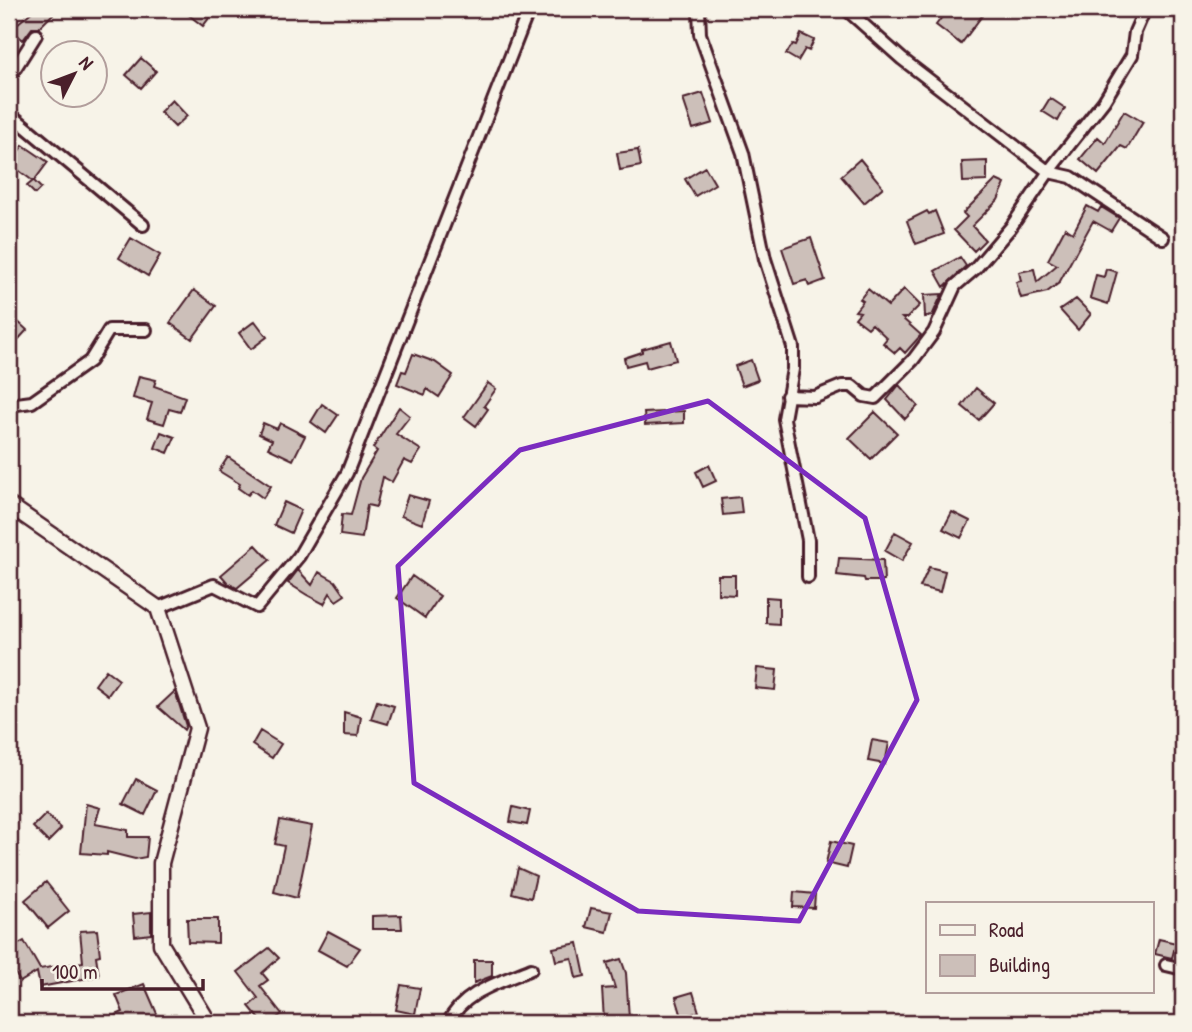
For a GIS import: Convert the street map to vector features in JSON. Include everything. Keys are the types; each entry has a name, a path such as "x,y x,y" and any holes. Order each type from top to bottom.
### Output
{"street":[{"path":"158,608 214,585 257,607 312,536 347,473 529,9"},
{"path":"699,9 700,34 743,153 765,259 793,347 785,429 808,540 808,577"},
{"path":"846,9 902,59 1049,172 1071,177 1163,238"},
{"path":"787,396 815,397 842,386 852,386 864,396 875,398 887,389 934,331 955,286 976,268 1011,227 1104,101 1132,55 1135,32 1145,9"},
{"path":"9,78 36,35"},
{"path":"9,113 144,225"},
{"path":"9,405 32,402 90,361 109,330 146,330"},
{"path":"9,505 158,608 197,729 161,863 161,944 206,1022"},
{"path":"1166,965 1183,969"},
{"path":"448,1023 456,1008 468,997 531,969"}],"highlighted area":[{"path":"708,401 865,518 917,700 799,921 638,911 414,783 398,566 520,450"}],"building":[{"path":"35,9 58,9 39,28 32,28 23,40 11,29"},
{"path":"181,9 216,9 203,26"},
{"path":"948,9 987,9 961,44 936,25"},
{"path":"801,34 814,40 809,51 805,49 798,61 786,54 793,44 796,45"},
{"path":"141,58 156,71 141,88 126,75"},
{"path":"703,93 713,123 693,129 683,99"},
{"path":"1050,98 1065,108 1058,121 1042,111"},
{"path":"172,100 187,116 175,127 160,112"},
{"path":"1124,111 1143,122 1127,149 1121,146 1098,174 1080,159 1098,137 1105,143"},
{"path":"23,145 48,162 34,181 41,188 35,194 27,186 33,181 10,164"},
{"path":"638,150 641,166 620,170 617,153"},
{"path":"860,159 883,187 864,203 841,176"},
{"path":"987,161 987,181 963,182 962,162"},
{"path":"705,167 715,184 695,196 685,179"},
{"path":"996,180 1005,184 998,200 972,226 985,240 974,251 954,230 967,217 963,213"},
{"path":"1087,206 1098,212 1101,207 1119,218 1111,231 1093,221 1059,283 1047,292 1021,298 1016,282 1021,281 1019,272 1034,269 1037,282 1057,265 1048,260 1065,228 1073,233"},
{"path":"927,211 929,214 935,211 944,234 916,244 907,221"},
{"path":"131,238 160,255 148,276 119,258"},
{"path":"811,238 825,280 809,286 807,280 794,284 782,248"},
{"path":"960,257 966,266 944,287 935,271"},
{"path":"1106,269 1117,272 1108,304 1090,298 1096,275 1104,277"},
{"path":"868,289 888,306 904,289 920,305 907,318 902,318 921,335 905,353 900,348 895,353 883,343 887,338 872,324 868,328 855,318 860,312 855,311 863,301 860,299"},
{"path":"194,290 216,306 192,339 170,323"},
{"path":"942,294 932,316 925,317 924,295"},
{"path":"1076,299 1091,314 1078,330 1060,310"},
{"path":"15,319 27,330 15,343 9,338 9,326"},
{"path":"255,321 267,337 251,349 239,333"},
{"path":"671,341 676,360 647,368 645,361 626,366 624,358 642,352 642,349"},
{"path":"413,354 435,362 453,375 439,397 427,389 425,395 397,384 402,371 406,372"},
{"path":"751,360 758,380 742,386 735,366"},
{"path":"139,376 156,380 154,386 185,397 180,412 169,409 164,424 147,419 152,403 133,398"},
{"path":"488,383 496,389 484,406 488,409 476,426 464,417"},
{"path":"899,385 918,406 905,419 887,400"},
{"path":"976,388 994,403 979,420 962,406"},
{"path":"322,404 338,415 326,433 311,422"},
{"path":"399,407 410,416 396,434 421,450 412,464 404,460 392,482 383,477 376,507 367,505 362,538 340,535 342,514 351,515 361,478 377,451 373,448"},
{"path":"684,411 684,423 645,425 644,413"},
{"path":"875,412 897,433 871,459 849,438"},
{"path":"263,423 277,429 280,423 305,436 293,460 268,448 272,440 259,434"},
{"path":"161,432 175,437 168,453 155,448"},
{"path":"228,457 271,486 263,498 252,490 248,495 238,488 240,484 219,471"},
{"path":"709,465 716,481 703,487 696,472"},
{"path":"408,495 429,501 422,524 401,516"},
{"path":"740,497 742,513 723,515 721,499"},
{"path":"284,502 301,510 291,533 274,525"},
{"path":"952,512 970,521 961,538 943,529"},
{"path":"895,532 913,542 902,561 885,551"},
{"path":"256,545 270,560 237,588 228,583 221,575"},
{"path":"839,558 883,560 884,581 865,581 864,578 837,575"},
{"path":"929,567 945,571 940,592 920,587"},
{"path":"298,570 312,585 319,572 335,581 345,595 336,601 330,593 324,604 307,595 288,583"},
{"path":"718,575 735,575 735,595 718,594"},
{"path":"412,576 440,596 425,618 397,598"},
{"path":"766,597 779,598 779,624 766,623"},
{"path":"757,668 777,670 775,690 755,688"},
{"path":"106,670 119,680 108,695 95,685"},
{"path":"175,691 186,726 184,730 158,707"},
{"path":"377,701 394,706 388,724 371,719"},
{"path":"344,712 361,717 358,736 344,735"},
{"path":"260,731 281,744 272,758 252,745"},
{"path":"872,740 889,743 885,764 868,761"},
{"path":"136,779 157,790 145,815 123,804"},
{"path":"86,804 100,808 95,824 128,830 128,837 148,837 146,857 135,859 107,852 107,855 81,853"},
{"path":"513,807 530,811 527,825 510,822"},
{"path":"46,814 61,829 48,842 33,827"},
{"path":"280,820 312,826 297,898 274,892 284,846 275,844"},
{"path":"831,841 852,846 847,868 826,863"},
{"path":"518,868 536,876 531,898 512,893"},
{"path":"46,882 69,911 48,928 25,900"},
{"path":"794,892 815,894 814,908 793,907"},
{"path":"591,908 612,912 607,932 586,927"},
{"path":"151,912 151,934 135,936 133,914"},
{"path":"401,915 402,929 372,929 372,916"},
{"path":"187,919 218,919 218,943 188,942"},
{"path":"97,930 100,955 96,956 99,976 40,987 37,972 20,982 9,962 9,949 24,941 40,969 83,962 80,931"},
{"path":"328,931 360,948 347,966 318,950"},
{"path":"1159,939 1176,943 1172,958 1155,954"},
{"path":"578,943 585,976 576,978 572,958 556,961 553,948"},
{"path":"269,948 279,958 262,973 268,980 260,986 282,1014 270,1023 263,1023 249,1006 258,998 238,972"},
{"path":"621,959 626,973 629,1018 604,1020 602,989 615,988 607,963"},
{"path":"474,960 492,960 492,976 474,983"},
{"path":"144,984 158,1016 140,1023 98,1023 123,1012 116,995"},
{"path":"401,985 420,988 415,1014 396,1010"},
{"path":"693,992 699,1012 682,1017 676,997"}]}
